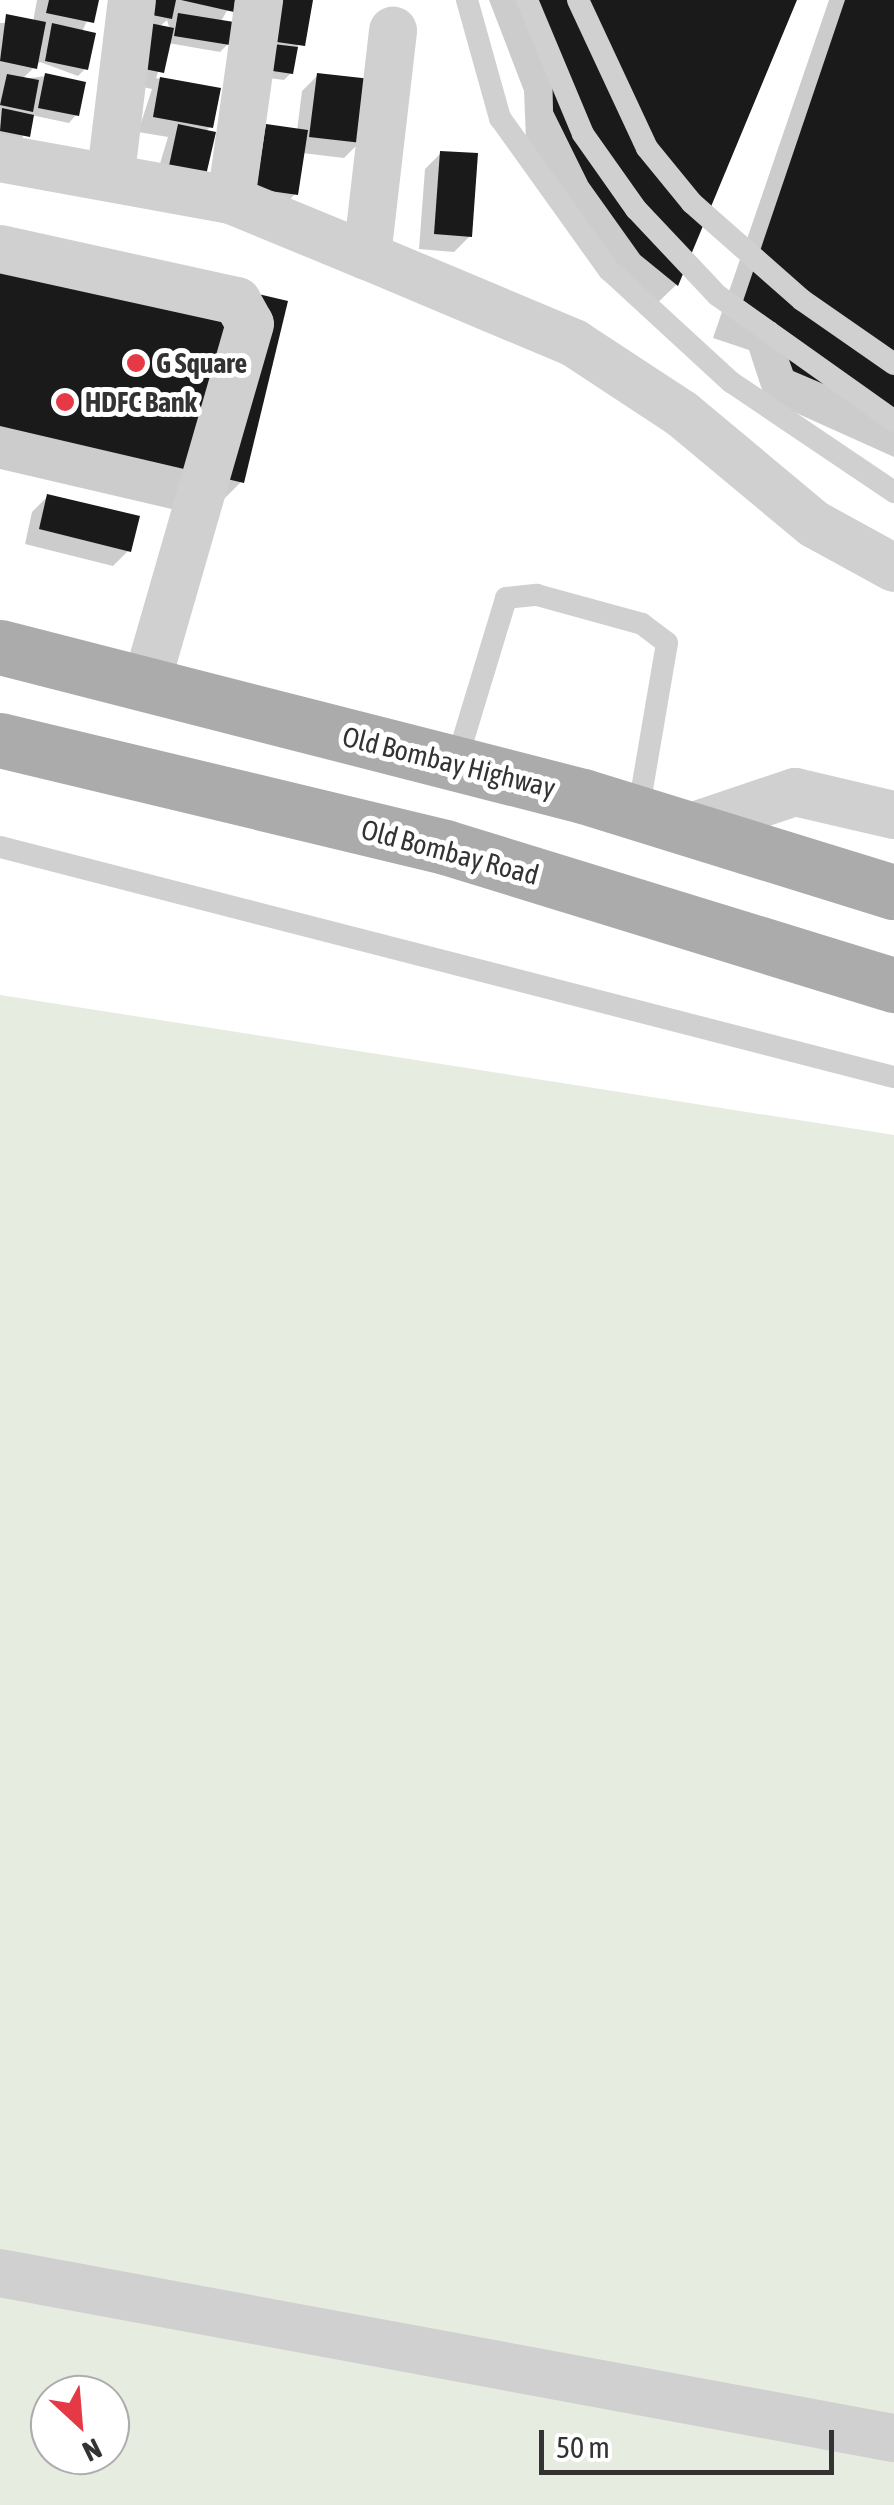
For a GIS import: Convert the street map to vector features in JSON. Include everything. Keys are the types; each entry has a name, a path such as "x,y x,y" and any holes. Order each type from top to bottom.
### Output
{"main road":[{"name":"Old Bombay Highway","path":"0,647 456,763 663,820 894,892"},
{"name":"Old Bombay Road","path":"0,740 445,847 894,985"}],"street":[{"path":"111,173 132,0"},
{"path":"231,200 259,0"},
{"path":"368,256 394,30"},
{"path":"0,158 111,173 231,200 574,343 682,414 814,524 894,568"},
{"path":"0,248 237,301 250,324 146,684"},
{"path":"663,820 795,792 894,815"},
{"path":"0,2273 894,2438"}],"lane":[{"path":"467,0 500,118 608,270 731,382 894,492"},
{"path":"527,0 583,134 636,209 718,295 894,421"},
{"path":"578,0 647,148 692,203 802,300 894,364"},
{"path":"456,763 506,598 537,594 642,624 666,643 663,820"},
{"path":"0,846 483,966 894,1077"}],"shaded area":[{"path":"0,995 894,1135 894,2505 0,2505"}],"building":[{"path":"49,0 99,0 94,23 46,13"},
{"path":"134,0 176,0 172,19 132,11"},
{"path":"181,0 235,0 234,12"},
{"path":"262,0 313,0 305,46 256,39"},
{"path":"520,0 797,0 678,286 640,255 588,182 553,111 552,62"},
{"path":"845,0 894,0 894,414 793,371 776,323 740,310"},
{"path":"178,13 234,22 230,45 174,36"},
{"path":"6,14 46,22 37,69 0,61"},
{"path":"135,20 174,28 164,73 125,65"},
{"path":"52,23 96,33 88,70 45,61"},
{"path":"257,42 298,47 293,74 253,68"},
{"path":"45,73 86,82 79,116 38,108"},
{"path":"317,73 371,79 362,143 309,137"},
{"path":"7,74 39,80 33,112 0,105"},
{"path":"160,77 221,88 213,128 153,117"},
{"path":"2,108 34,115 30,137 0,131"},
{"path":"178,124 216,132 204,184 167,175"},
{"path":"266,124 308,130 298,195 256,189"},
{"path":"440,151 478,153 472,237 434,234"},
{"name":"G Square","path":"0,233 288,301 244,483 0,426"},
{"path":"47,494 140,516 131,552 39,529"}],"place":[{"name":"G Square","path":"136,363"},
{"name":"HDFC Bank","path":"65,402"}]}
